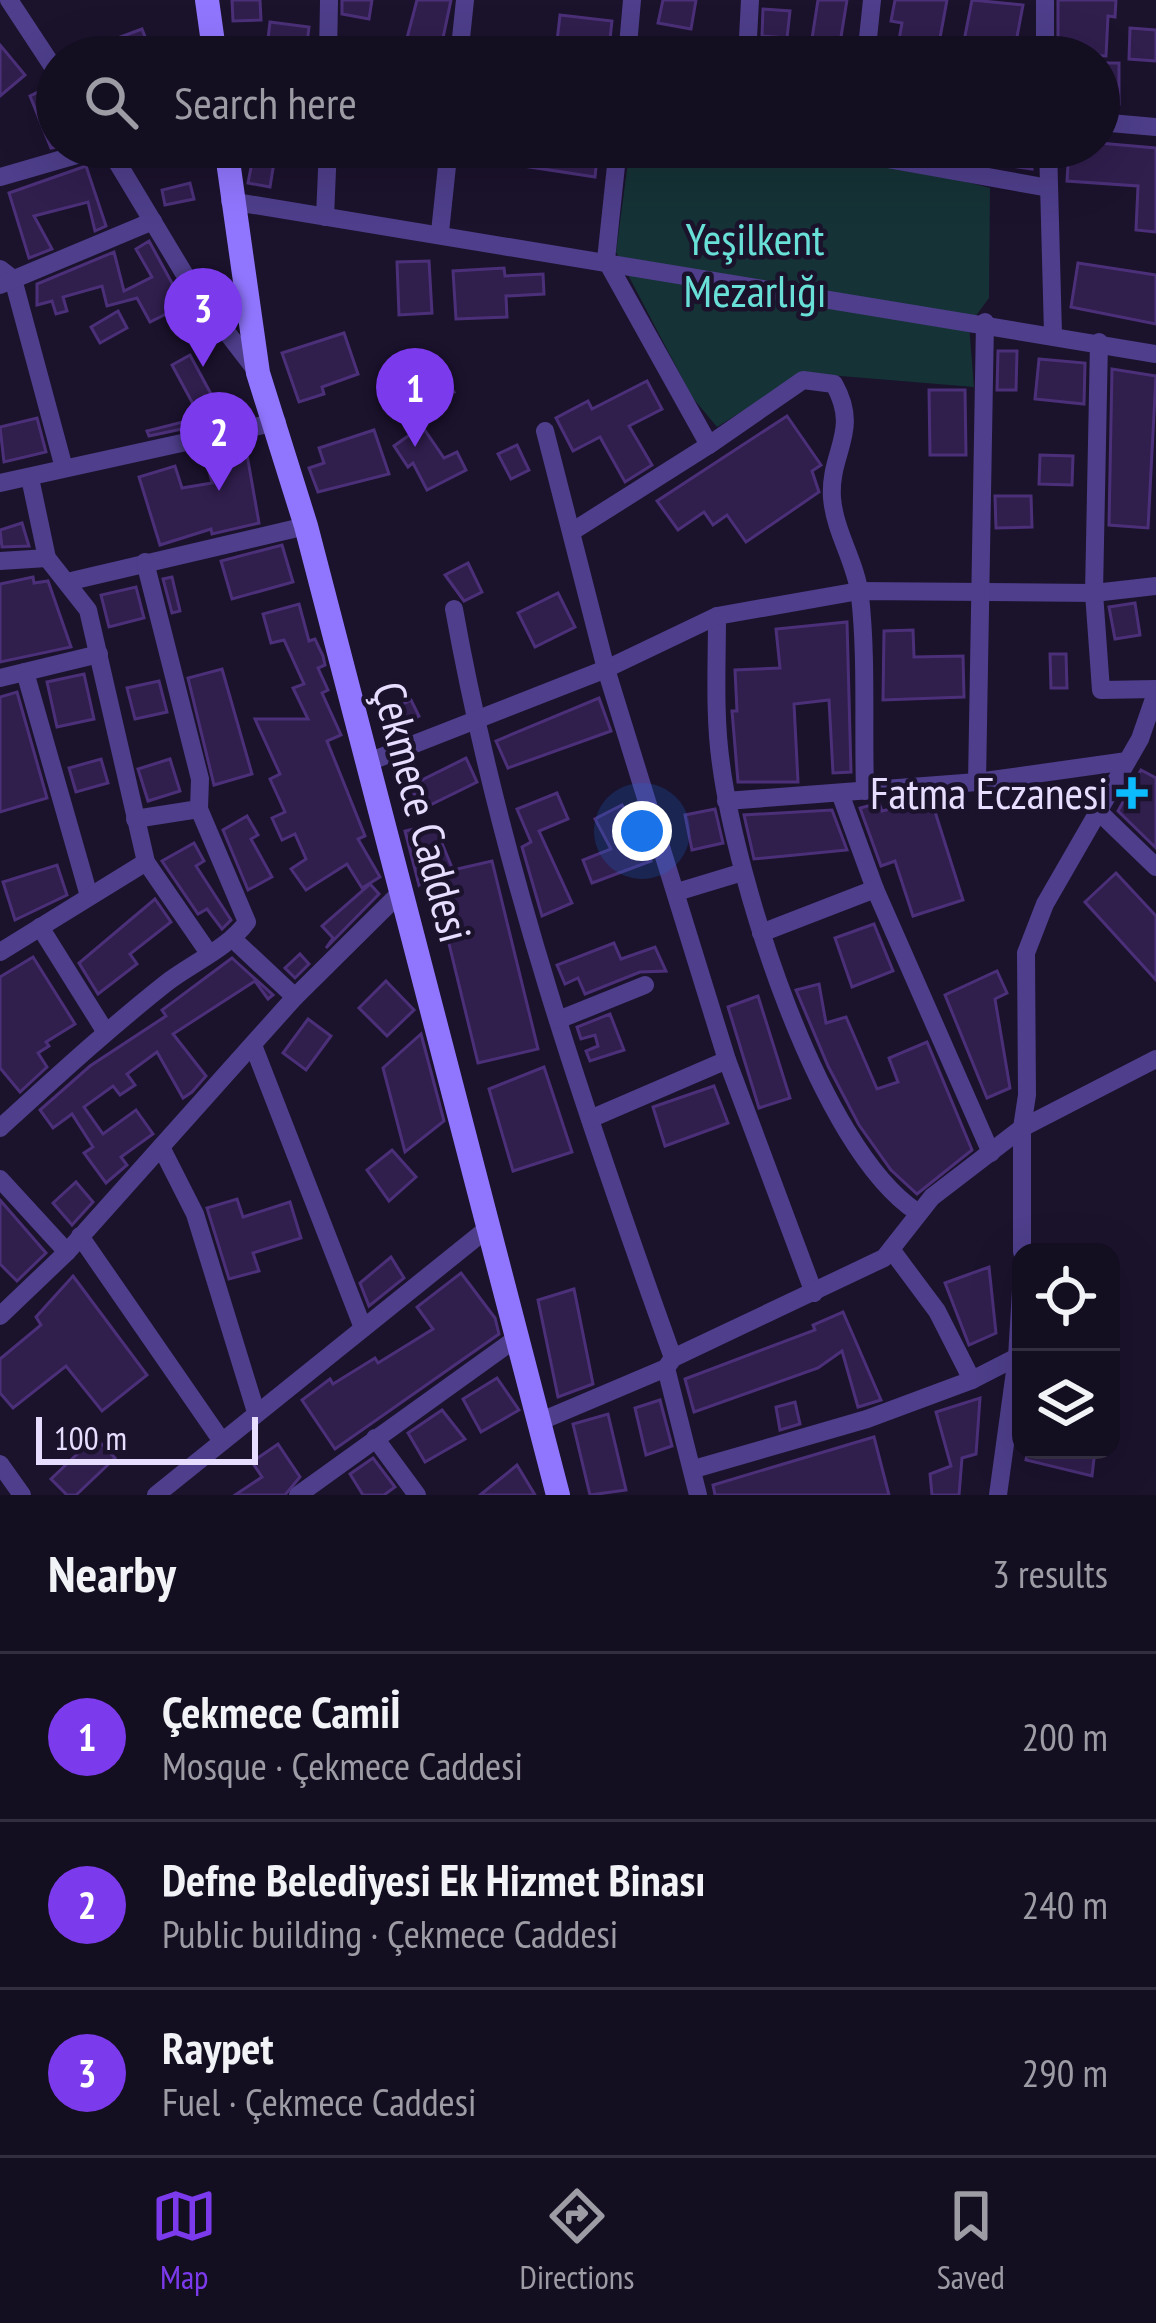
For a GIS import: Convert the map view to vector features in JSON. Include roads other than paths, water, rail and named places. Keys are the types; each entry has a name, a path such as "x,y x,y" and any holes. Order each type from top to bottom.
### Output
{"main road":[{"path":"207,0 212,36"},
{"name":"Çekmece Caddesi","path":"228,168 258,373 306,526 558,1495"}],"street":[{"path":"328,36 329,0"},
{"path":"462,36 466,0"},
{"path":"629,36 632,0"},
{"path":"748,36 750,0"},
{"path":"868,36 872,0"},
{"path":"1045,0 1046,36"},
{"path":"0,29 12,6 36,42"},
{"path":"1120,124 1156,127"},
{"path":"0,177 36,167"},
{"path":"119,168 194,290 258,373"},
{"path":"325,218 327,168"},
{"path":"440,232 447,168"},
{"path":"616,168 606,260 709,445"},
{"path":"937,168 1049,188"},
{"path":"1049,168 1053,334"},
{"path":"230,201 985,322 1156,354"},
{"path":"64,468 4,278 153,221"},
{"path":"977,782 985,322"},
{"path":"1022,1243 1026,953 1046,904 1127,761 1148,742 1156,691 1101,690 1094,593 1099,342"},
{"path":"572,531 803,380 834,384 848,408 844,447 831,473 834,520 860,591 866,790"},
{"path":"0,483 277,422"},
{"path":"545,431 606,669 728,1060 814,1293"},
{"path":"30,478 47,558 88,610 146,862 208,952"},
{"path":"67,582 306,526"},
{"path":"0,561 47,558"},
{"path":"0,1128 105,1031 208,952 234,940 247,922 199,809 200,779 145,562"},
{"path":"365,763 606,669 717,616 860,591 1094,593 1156,586"},
{"path":"454,609 475,717 558,1019 669,1363 698,1495"},
{"path":"717,616 719,757 761,933 819,1077 860,1148 898,1199 917,1212"},
{"path":"0,677 99,655"},
{"path":"25,672 89,896"},
{"path":"726,801 977,782 1127,761"},
{"path":"840,793 875,889 991,1153"},
{"path":"135,819 199,809"},
{"path":"1098,812 1156,867"},
{"path":"0,952 146,862"},
{"path":"677,892 743,872"},
{"path":"761,933 875,889"},
{"path":"0,1316 74,1244 295,997 400,893"},
{"path":"40,928 105,1031"},
{"path":"234,940 295,997"},
{"path":"558,1019 645,985"},
{"path":"253,1045 363,1328"},
{"path":"541,1420 669,1363 893,1252 917,1212 1022,1128 1156,1059"},
{"path":"590,1119 728,1060"},
{"path":"160,1147 195,1214 256,1412"},
{"path":"0,1179 74,1244 221,1440"},
{"path":"156,1495 488,1228"},
{"path":"893,1252 937,1311 972,1380"},
{"path":"298,1495 518,1337"},
{"path":"694,1469 867,1419 972,1380 1012,1360"},
{"path":"998,1495 1012,1393"},
{"path":"375,1438 417,1495"},
{"path":"0,1464 22,1495"}],"place":[{"name":"Raypet","path":"203,367"},
{"name":"Çekmece Camiİ","path":"415,447"},
{"name":"Defne Belediyesi Ek Hizmet Binası","path":"219,491"},
{"name":"Fatma Eczanesi","path":"1132,793"}],"park label":[{"name":"Yeşilkent Mezarlığı","path":"755,265"}]}
